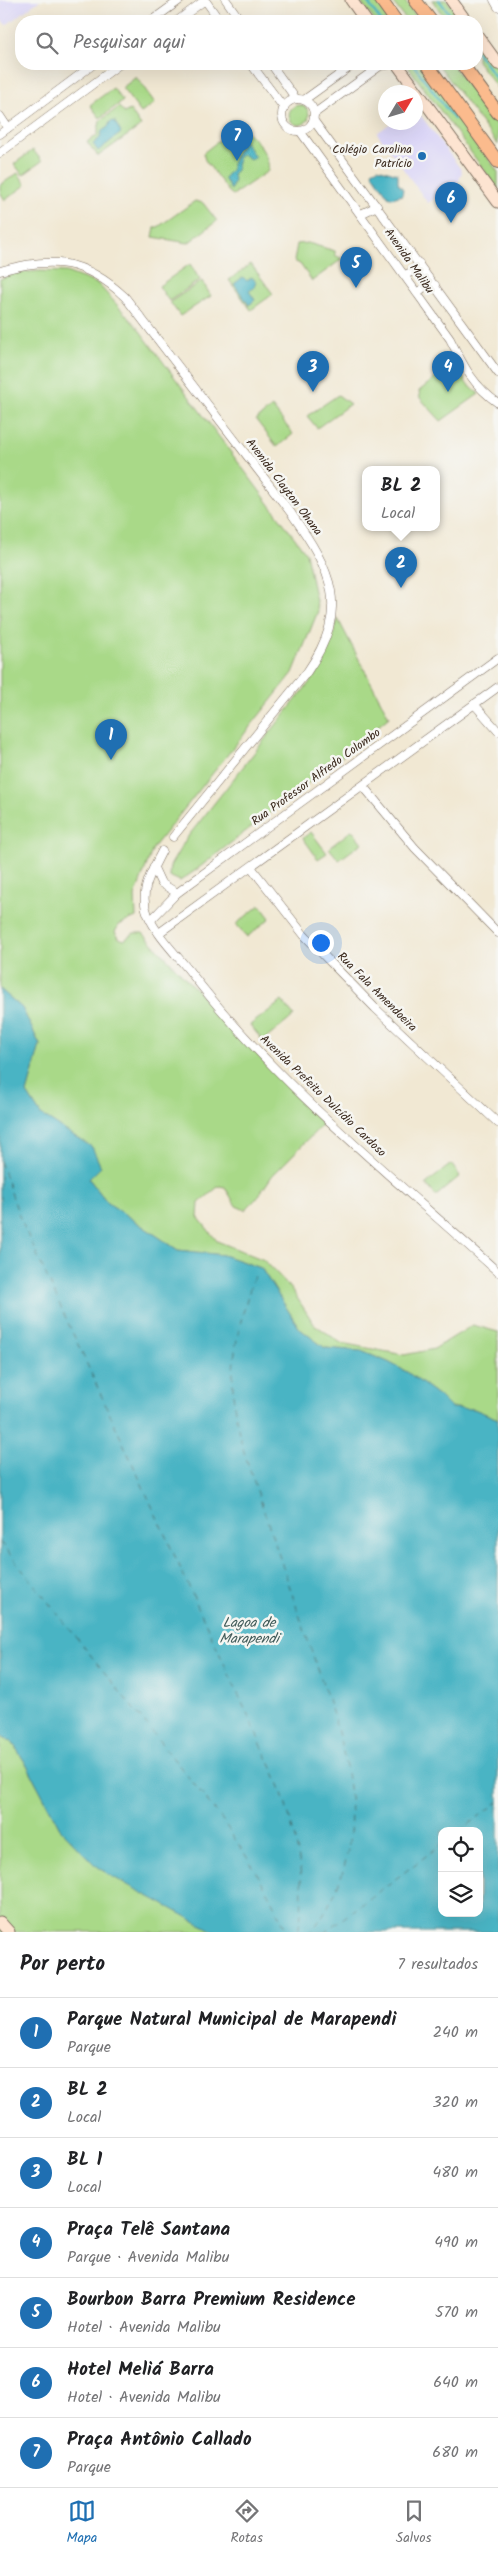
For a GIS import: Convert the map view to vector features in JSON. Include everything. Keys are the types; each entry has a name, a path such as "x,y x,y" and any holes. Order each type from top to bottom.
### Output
{"highway":[{"path":"381,0 392,15"},
{"path":"415,0 426,15"},
{"path":"431,70 498,162"},
{"path":"466,70 498,113"}],"main road":[{"path":"350,0 361,15"},
{"path":"451,0 462,15"},
{"path":"483,43 498,64"},
{"path":"401,70 498,202"},
{"path":"0,1922 9,1932"}],"street":[{"path":"159,15 180,0"},
{"path":"185,15 205,0 216,15"},
{"path":"226,0 237,15"},
{"path":"494,0 498,8"},
{"path":"0,134 86,70"},
{"path":"0,153 112,70"},
{"path":"256,70 284,108"},
{"path":"276,70 300,99 312,105 314,117"},
{"path":"345,70 284,108 282,115 285,125 291,130 300,132 307,129 314,117 375,70"},
{"path":"0,116 8,128"},
{"name":"Avenida Malibu","path":"314,117 498,373"},
{"name":"Avenida Malibu","path":"300,132 405,275 450,340 469,376 479,389 498,403"},
{"path":"361,214 377,206"},
{"name":"Avenida Clayton Ohana","path":"0,271 43,262 66,263 88,269 108,281 125,297 291,513 316,547 329,579 334,606 331,625 322,650 307,672 173,837"},
{"path":"405,275 413,271 419,263"},
{"path":"417,293 424,287 435,285"},
{"name":"Rua Professor Alfredo Colombo","path":"151,920 177,892 498,658"},
{"path":"159,933 498,687"},
{"path":"474,704 498,731"},
{"path":"363,786 415,848 498,933"},
{"path":"151,920 146,907 145,888 162,851"},
{"name":"Rua Fala Amendoeira","path":"252,867 310,942 375,1008 498,1123"},
{"path":"154,868 161,883 177,892"},
{"name":"Avenida Prefeito Dulcídio Cardoso","path":"151,920 201,987 271,1065 350,1140 498,1272"}],"shaded area":[{"path":"0,0 40,0 20,15 15,15 15,18 6,25 0,18"},
{"name":"Colégio Carolina Patrício","path":"423,118 462,171 459,181 428,203 377,133 381,130 423,130"}],"green space":[{"path":"359,0 375,0 386,15 370,15"},
{"path":"391,0 404,0 415,15 402,15"},
{"path":"432,0 447,0 458,15 443,15"},
{"path":"483,49 498,70 498,89 483,69"},
{"path":"410,70 425,70 498,172 498,189"},
{"path":"442,70 456,70 498,126 498,145"},
{"path":"136,77 155,103 141,113 122,88"},
{"path":"113,88 123,101 100,118 90,105"},
{"path":"299,105 306,108 309,115 306,122 299,125 292,122 289,115 292,108"},
{"path":"119,107 124,113 130,110 141,126 98,156 87,142 97,135 100,121"},
{"path":"236,127 247,132 259,144 267,158 268,171 233,195 205,160 203,153"},
{"path":"33,150 42,161 23,175 14,164"},
{"path":"18,173 26,185 5,200 0,192 0,185"},
{"path":"195,201 203,203 217,221 188,243 153,237 155,227 158,227"},
{"path":"308,243 335,251 335,255 342,259 312,281 300,264 294,261 297,244"},
{"path":"190,264 200,280 169,301 159,286"},
{"path":"251,264 273,294 251,310 229,280"},
{"path":"40,271 66,272 98,284 137,327 306,553 318,611 293,673 153,848 135,896 136,917 119,925 115,932 119,938 124,940 134,933 143,933 323,1124 272,1176 257,1198 245,1210 236,1206 225,1187 219,1186 199,1203 198,1217 217,1241 264,1260 290,1287 314,1324 341,1343 404,1355 434,1349 473,1325 498,1332 498,1419 474,1409 451,1408 439,1396 407,1372 388,1362 361,1351 325,1348 300,1329 261,1268 223,1255 178,1250 108,1203 89,1179 92,1148 41,1115 27,1093 40,1045 22,1008 0,989 0,279 16,273"},
{"path":"202,281 211,296 180,316 170,302"},
{"path":"453,364 457,365 466,383 479,394 441,421 420,398 419,391"},
{"path":"338,395 350,404 317,428 307,416"},
{"path":"272,407 293,434 277,447 256,420"},
{"path":"338,619 389,717 340,758 196,870 180,881 169,876 170,866 186,839 321,668"},
{"path":"352,830 362,843 339,860 329,848"},
{"path":"311,832 327,853 318,859 303,838"},
{"path":"260,905 270,918 247,937 236,924"},
{"path":"282,1001 294,1016 263,1041 250,1025"},
{"path":"451,1164 460,1176 436,1196 426,1184"},
{"path":"0,1735 12,1742 25,1762 61,1830 78,1846 146,1894 215,1932 0,1932"}],"water":[{"path":"115,121 121,133 98,151 93,144 100,138 102,131 108,127 110,122"},
{"path":"243,139 255,157 250,159 242,154 238,157 231,190 224,178 232,169 232,164"},
{"path":"378,168 398,174 398,183 403,189 402,195 392,198 388,196 373,174 372,171"},
{"path":"243,277 247,281 252,277 256,282 254,288 249,291 255,300 249,305 234,284"},
{"name":"Lagoa de Marapendi","path":"0,989 22,1008 40,1045 27,1093 41,1115 92,1147 101,1167 89,1179 108,1203 178,1250 223,1255 261,1268 300,1329 325,1348 361,1351 388,1362 407,1372 439,1396 451,1408 474,1409 498,1419 498,1932 215,1932 111,1876 94,1864 61,1830 25,1762 12,1742 0,1735"}],"waterway":[{"path":"366,0 377,15"},
{"path":"439,0 450,15"},
{"path":"483,60 498,81"},
{"path":"417,70 454,119"}],"ferry route":[{"path":"0,1161 20,1218 277,1779 294,1835 301,1874 302,1894 298,1932"},
{"path":"254,1276 236,1343 233,1384 238,1428 244,1452 330,1705 341,1744 348,1782 351,1820 346,1858 334,1895 311,1932"},
{"path":"0,1542 221,1818 256,1871 288,1932"},
{"path":"465,1827 498,1802"},
{"path":"325,1932 438,1847"}],"place":[{"name":"Colégio Carolina Patrício","path":"422,156"},
{"name":"Praça Antônio Callado","path":"237,161"},
{"name":"Hotel Meliá Barra","path":"451,223"},
{"name":"Bourbon Barra Premium Residence","path":"356,288"},
{"name":"BL 1","path":"313,392"},
{"name":"Praça Telê Santana","path":"448,392"},
{"name":"BL 2","path":"401,588"},
{"name":"Parque Natural Municipal de Marapendi","path":"111,760"}]}
